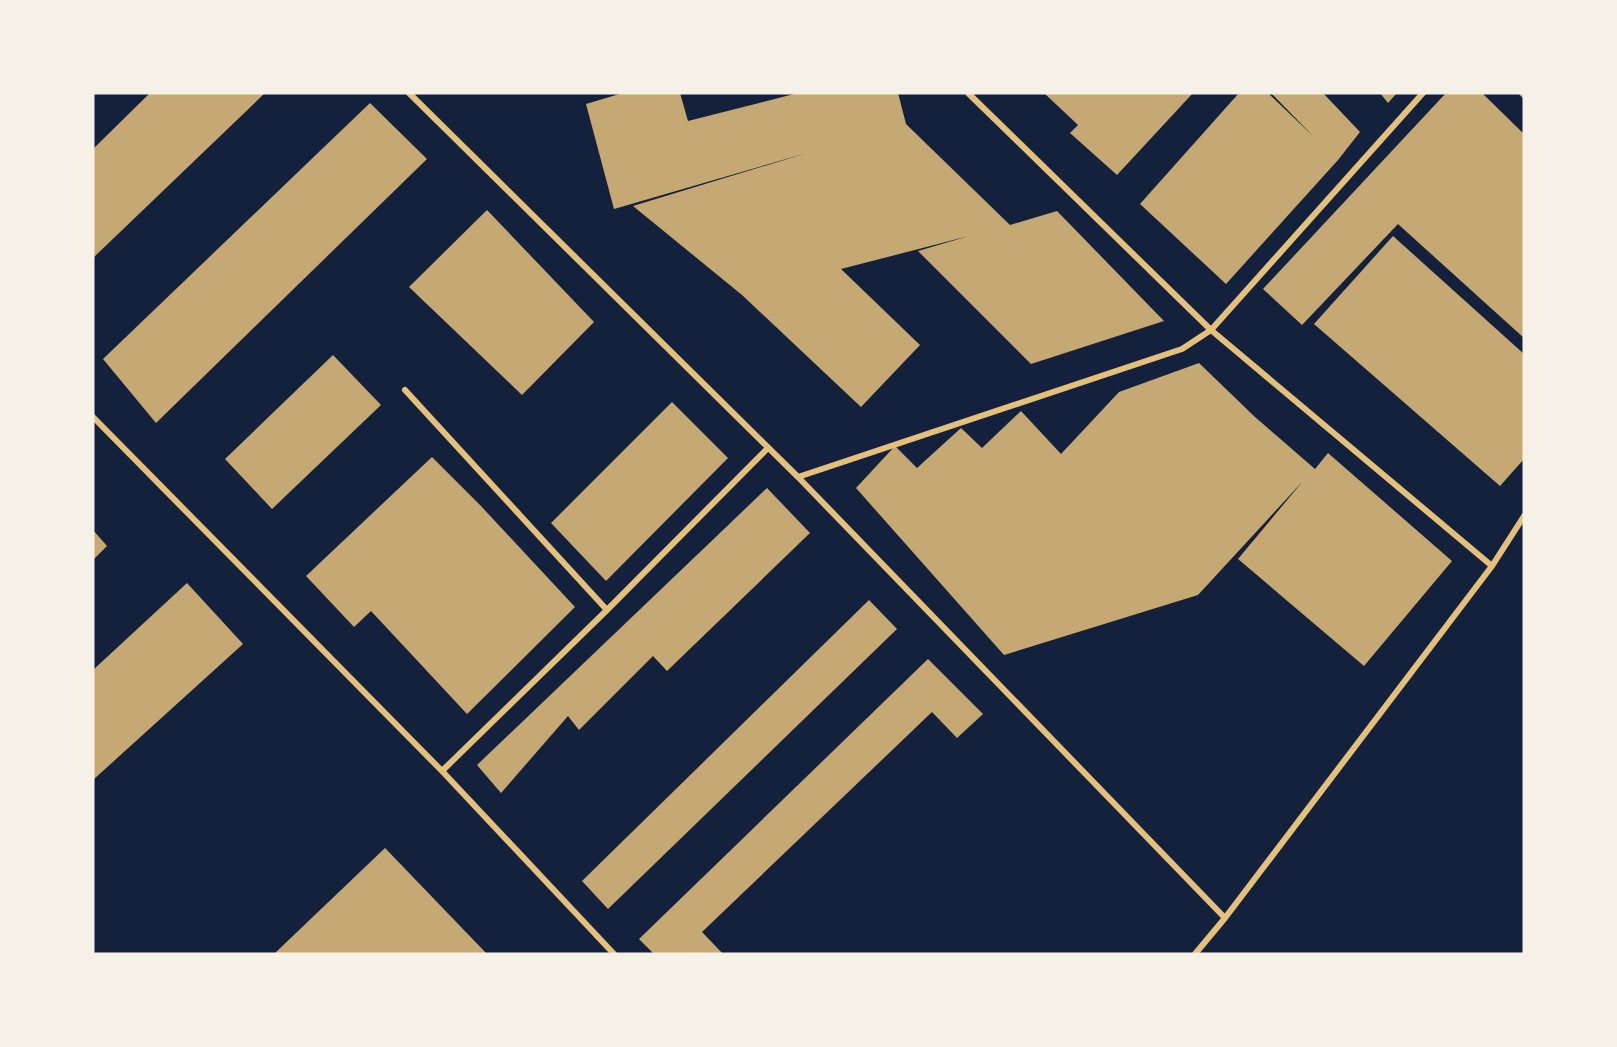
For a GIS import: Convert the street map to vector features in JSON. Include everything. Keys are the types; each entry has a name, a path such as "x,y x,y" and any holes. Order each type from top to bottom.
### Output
{"street":[{"path":"409,93 798,477 1225,918"},
{"path":"968,93 1211,330 1492,566"},
{"path":"798,477 1182,349 1211,330 1423,93"},
{"path":"405,390 607,610"},
{"path":"93,417 442,771 614,954"},
{"path":"442,771 768,448"},
{"path":"1195,954 1225,918 1492,566 1524,516"}],"building":[{"path":"150,93 265,93 93,258 93,149"},
{"path":"623,93 680,93 688,121 798,93 898,93 906,124 1010,225 1057,211 1164,321 1031,364 918,251 969,236 841,269 920,345 861,407 742,295 633,206 807,153 614,209 586,104"},
{"path":"1044,93 1193,93 1117,175 1070,133 1078,125"},
{"path":"1239,93 1268,93 1313,136 1271,93 1323,93 1360,132 1338,160 1226,284 1140,204"},
{"path":"1380,93 1397,93 1388,103"},
{"path":"1446,93 1482,93 1524,134 1524,338 1398,224 1302,325 1263,289"},
{"path":"370,103 427,159 156,423 103,359"},
{"path":"487,210 594,322 522,395 409,287"},
{"path":"1393,236 1524,354 1524,459 1500,486 1314,324"},
{"path":"333,355 381,405 272,509 225,459"},
{"path":"1199,363 1255,417 1315,469 1328,453 1452,561 1364,666 1238,559 1303,481 1198,595 1004,655 856,488 895,446 917,468 961,428 982,448 1021,411 1061,454 1119,392"},
{"path":"672,402 728,458 606,581 551,523"},
{"path":"432,457 575,607 467,714 371,611 354,627 306,576"},
{"path":"767,488 810,533 667,671 653,656 579,730 568,716 501,793 477,765"},
{"path":"93,530 107,546 93,560"},
{"path":"187,583 243,644 93,780 93,670"},
{"path":"869,600 897,629 608,909 582,881"},
{"path":"928,659 983,714 957,738 932,712 702,932 723,954 654,954 639,939"},
{"path":"385,848 487,954 274,954"}]}
